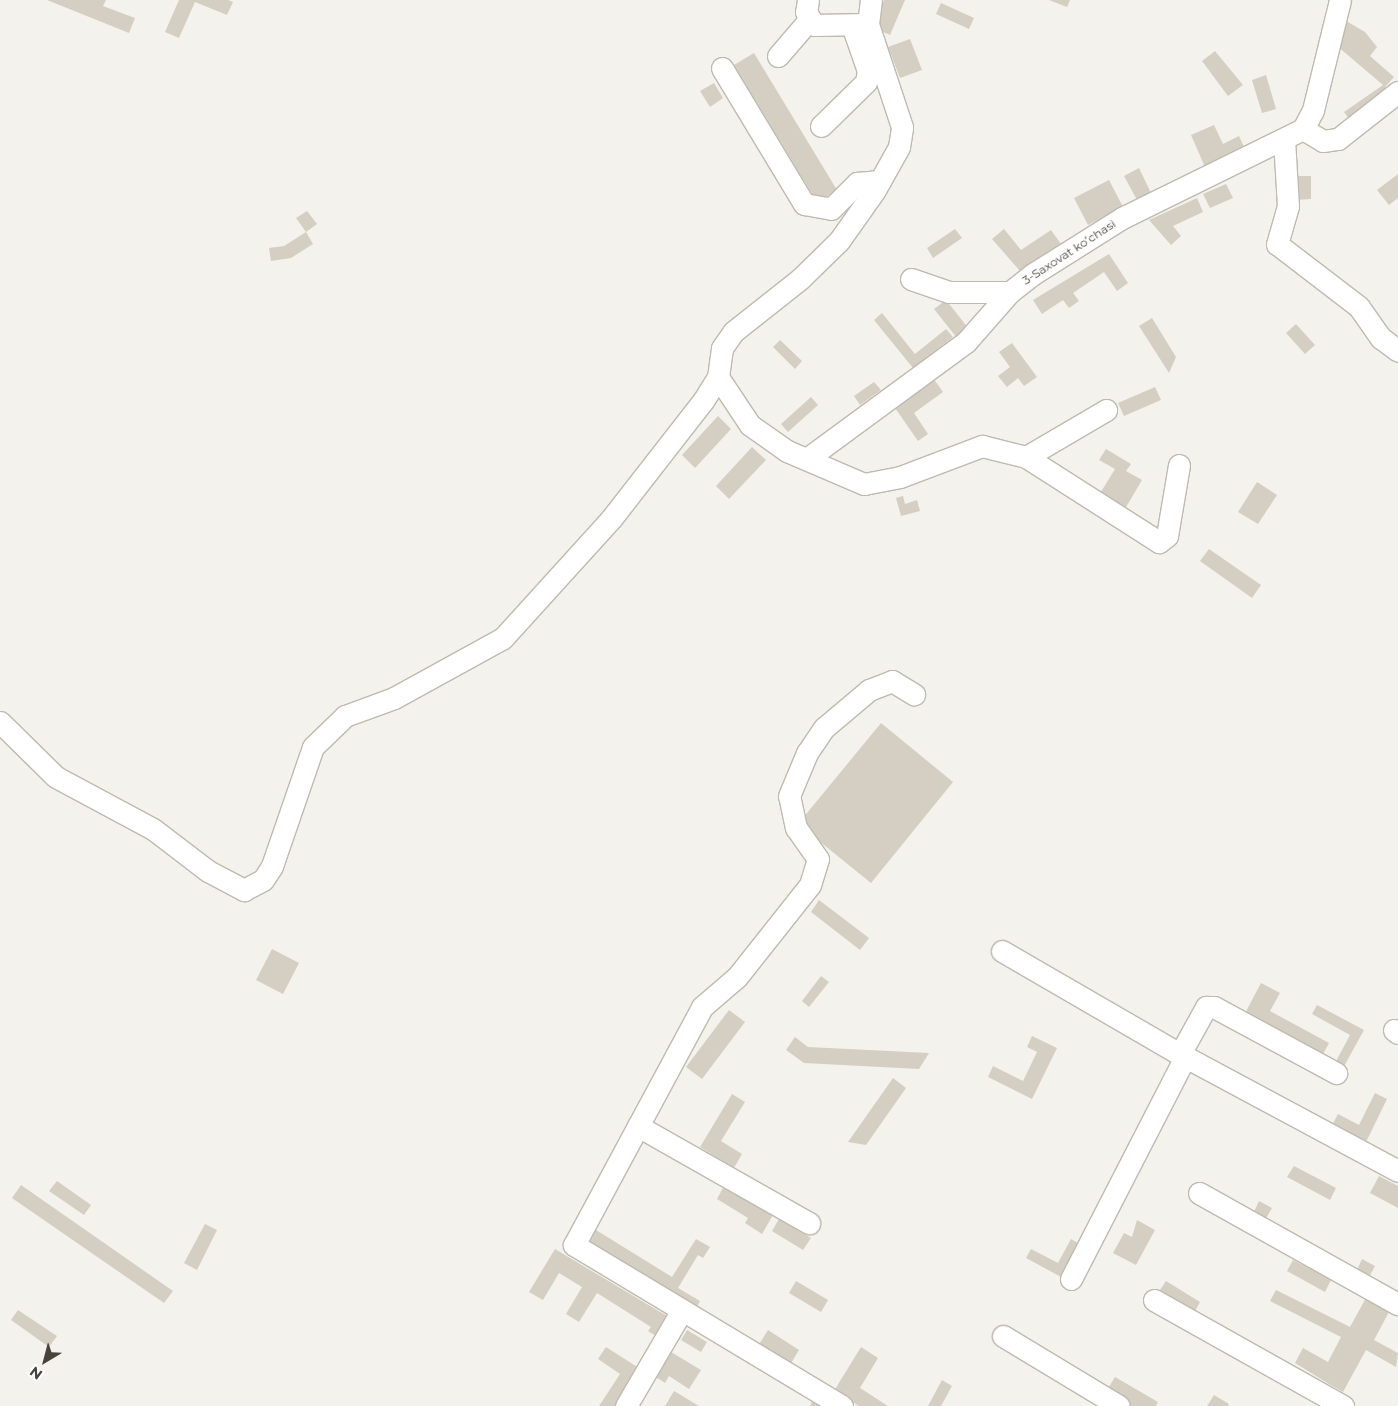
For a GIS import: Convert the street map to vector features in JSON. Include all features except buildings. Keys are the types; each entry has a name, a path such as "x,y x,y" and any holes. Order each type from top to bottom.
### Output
{"street":[{"path":"821,126 866,82 868,71 860,24 871,0"},
{"path":"1340,0 1313,110 1303,129 1323,141 1338,139 1398,92"},
{"path":"778,56 808,10 823,26 860,24"},
{"path":"0,722 56,778 153,829 208,871 244,890 263,880 272,866 313,747 345,716 394,698 503,638 611,519 718,377 722,348 734,332 800,279 839,241 880,181 899,147 902,127 860,24"},
{"path":"722,68 804,204 830,209 858,183 880,181"},
{"name":"3-Saxovat koʻchasi","path":"808,458 966,342 1010,292 1122,218 1303,129"},
{"path":"1284,140 1288,206 1277,244 1358,307 1381,338 1398,351"},
{"path":"911,279 949,292 1010,292"},
{"path":"718,377 750,425 787,451 808,458 864,484 900,477 982,446 1026,457 1159,542 1167,536 1179,465"},
{"path":"1026,457 1106,410"},
{"path":"842,1406 681,1312 574,1245 702,1007 737,977 810,885 818,859 796,828 789,796 807,753 824,728 870,690 892,682 914,694"},
{"path":"1002,951 1182,1055 1398,1171"},
{"path":"1071,1279 1206,1007 1214,1007 1336,1073"},
{"path":"638,1126 809,1223"},
{"path":"1199,1194 1398,1304"},
{"path":"1154,1300 1343,1406"},
{"path":"626,1406 681,1312"},
{"path":"1003,1336 1119,1406"}]}
